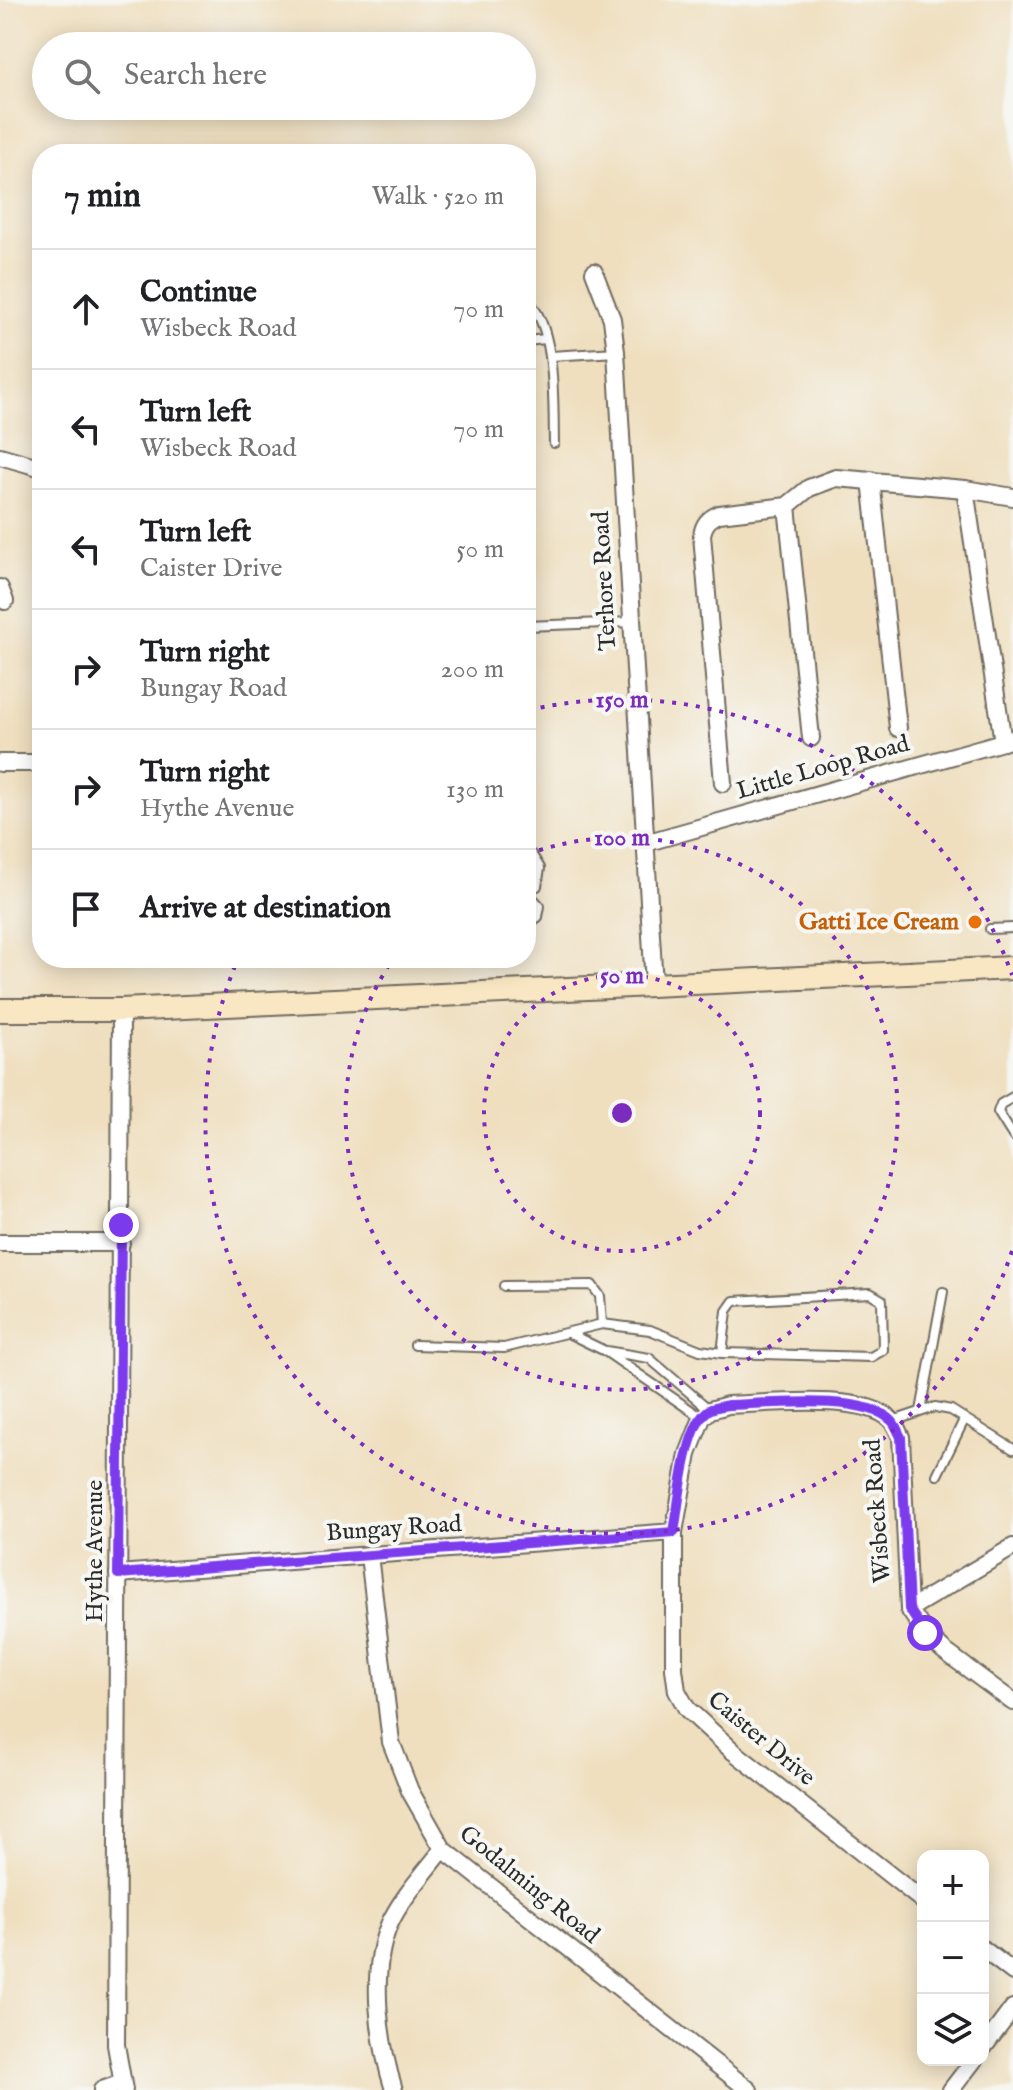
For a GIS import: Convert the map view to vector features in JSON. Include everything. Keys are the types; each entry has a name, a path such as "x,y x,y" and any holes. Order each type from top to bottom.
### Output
{"main road":[{"path":"0,1010 121,1010 1013,968"}],"street":[{"name":"Terhore Road","path":"594,272 612,319 616,352 654,985"},
{"path":"0,456 32,465"},
{"path":"723,783 702,535 710,518 719,514 787,506 809,488 836,478 965,489 1013,497"},
{"path":"871,480 898,728"},
{"path":"965,489 1008,741"},
{"path":"787,506 811,738"},
{"name":"Little Loop Road","path":"645,843 1008,741"},
{"path":"0,763 32,763"},
{"name":"Hythe Avenue","path":"121,1010 116,2045 123,2087"},
{"path":"0,1243 121,1243"},
{"name":"Wisbeck Road","path":"706,1414 728,1405 844,1402 879,1411 893,1421 901,1437 909,1609 925,1633 943,1650 1013,1702"},
{"name":"Caister Drive","path":"706,1414 688,1454 674,1532 674,1669 677,1691 687,1709 734,1752 917,1896"},
{"name":"Bungay Road","path":"118,1574 674,1532"},
{"path":"909,1609 1013,1547"},
{"name":"Godalming Road","path":"369,1555 391,1742 410,1791 443,1849 749,2090"},
{"path":"394,2090 380,2021 380,1971 384,1942 396,1914 443,1849"},
{"path":"989,1954 1013,1972"},
{"path":"989,2040 1013,2008"},
{"path":"951,2090 969,2066"},
{"path":"102,2090 123,2087"}],"lane":[{"path":"536,313 551,356 554,443"},
{"path":"536,340 546,339"},
{"path":"551,356 616,352"},
{"path":"536,626 631,622"},
{"path":"536,862 540,868 536,886"},
{"path":"990,929 1013,928"},
{"path":"1013,1097 1001,1104 998,1112 1013,1136"},
{"path":"504,1286 592,1285 600,1296 602,1324"},
{"path":"921,1411 943,1292"},
{"path":"415,1345 504,1348 602,1324 650,1330 700,1350 722,1353 878,1355 885,1343 882,1300 870,1293 734,1301 727,1311 722,1353"},
{"path":"569,1334 605,1351 706,1414"},
{"path":"605,1351 649,1358 706,1414"},
{"path":"893,1421 935,1407 951,1410 1013,1449"},
{"path":"937,1475 964,1420"}],"place":[{"name":"Gatti Ice Cream","path":"975,922"}],"route":[{"path":"121,1225 118,1574 674,1532 694,1432 710,1410 728,1405 844,1402 879,1411 893,1421 901,1437 909,1609 925,1633"}]}
